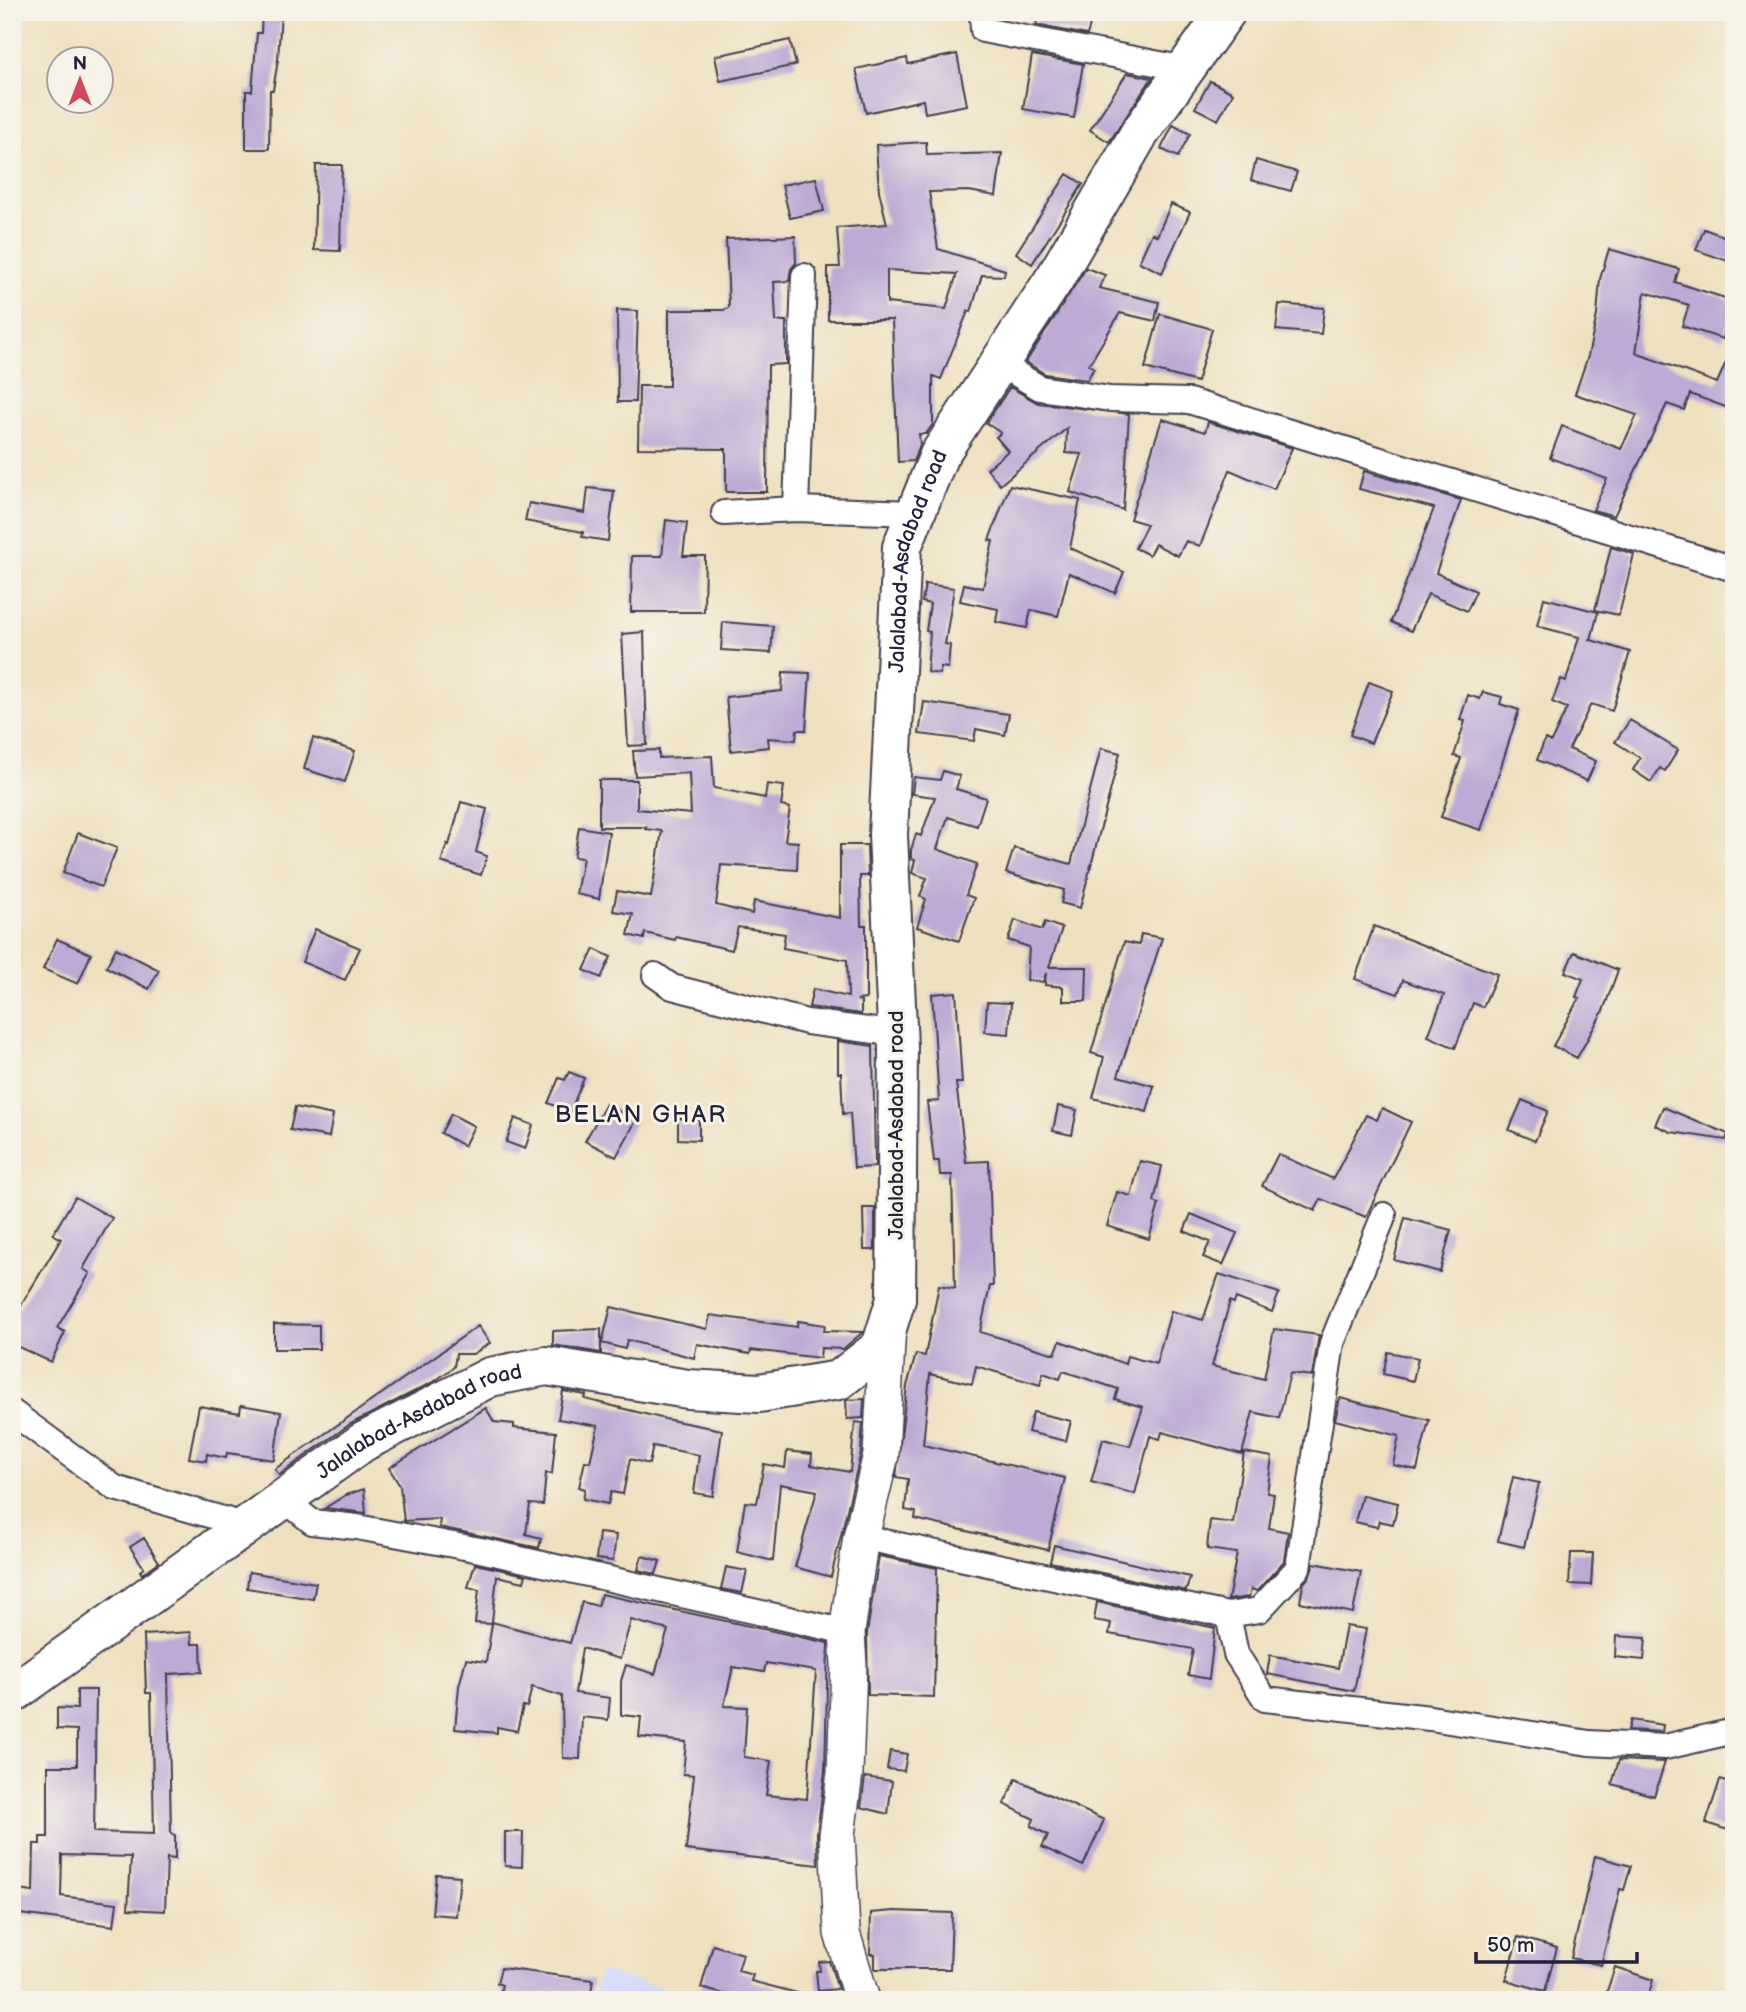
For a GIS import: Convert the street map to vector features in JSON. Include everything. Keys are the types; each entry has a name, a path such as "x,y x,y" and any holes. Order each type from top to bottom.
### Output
{"main road":[{"name":"Jalalabad-Asdabad road","path":"12,1695 363,1442 490,1377 545,1366 688,1389 759,1393 839,1380 881,1347 896,1298 898,1034 888,835 902,547 939,455 1000,364 1139,134 1226,12"}],"street":[{"path":"982,12 983,30 1186,69"},
{"path":"796,509 804,276"},
{"path":"1000,364 1040,388 1110,399 1189,401 1734,569"},
{"path":"724,513 796,509 916,513"},
{"path":"655,975 672,987 807,1022 898,1034"},
{"path":"861,1536 1228,1615 1259,1610 1298,1568 1332,1343 1384,1215"},
{"path":"862,2000 842,1933 836,1835 845,1773 849,1665 847,1632 861,1536 881,1455 888,1324"},
{"path":"12,1412 115,1488 247,1526"},
{"path":"285,1500 312,1522 357,1527 480,1550 847,1632"},
{"path":"1228,1615 1237,1654 1265,1699 1430,1718 1589,1743 1665,1747 1734,1731"}],"shaded area":[{"path":"600,1971 707,2000 593,2000"}],"building":[{"path":"262,12 281,12 278,60 273,90 270,90 269,149 246,149 246,91 252,91 257,33 261,33"},
{"path":"1039,12 1094,12 1087,35 1036,25"},
{"path":"790,40 796,65 720,81 715,56"},
{"path":"957,54 967,105 925,113 923,100 866,113 856,69 907,58 908,64"},
{"path":"1032,55 1083,64 1074,118 1023,109"},
{"path":"1127,73 1152,78 1109,142 1090,130"},
{"path":"1210,81 1233,93 1218,120 1195,108"},
{"path":"1173,125 1190,134 1178,157 1161,149"},
{"path":"926,142 927,155 1002,153 996,196 969,191 929,192 938,249 1005,270 1004,276 982,275 971,312 968,311 941,379 933,376 933,424 926,434 919,434 920,445 913,461 898,462 892,320 828,320 828,267 840,267 837,228 887,224 879,191 876,145","holes":["887,270 957,274 946,309 887,303"]},
{"path":"1256,160 1297,172 1291,191 1251,180"},
{"path":"316,165 342,165 340,251 314,250"},
{"path":"1067,174 1083,184 1032,264 1016,253"},
{"path":"816,178 824,211 790,218 782,185"},
{"path":"1171,204 1190,212 1162,273 1139,262 1152,233 1157,236"},
{"path":"1704,229 1734,240 1734,263 1696,250"},
{"path":"795,236 796,263 791,269 789,281 774,282 776,321 786,321 786,364 768,365 767,492 726,492 726,449 638,448 639,386 669,386 669,310 724,310 729,307 726,239"},
{"path":"1609,249 1679,269 1675,282 1734,301 1723,339 1682,326 1689,305 1645,292 1636,353 1717,383 1734,344 1734,410 1690,394 1684,410 1667,404 1614,516 1593,510 1607,479 1550,458 1562,426 1621,449 1637,415 1575,394 1588,356 1597,315 1600,279"},
{"path":"1086,268 1105,275 1099,288 1159,302 1155,321 1120,313 1089,365 1094,368 1087,380 1045,374 1026,362"},
{"path":"1279,304 1324,308 1321,334 1276,330"},
{"path":"617,310 638,311 635,402 618,402"},
{"path":"1160,314 1212,329 1197,382 1145,368"},
{"path":"1010,387 1038,403 1129,414 1123,510 1070,492 1082,454 1066,453 1067,428 1000,485 987,469 1008,451 996,437 1001,433 986,423"},
{"path":"1162,419 1205,432 1208,422 1292,448 1274,489 1230,470 1200,546 1186,541 1178,556 1155,544 1149,555 1135,548 1147,524 1130,519"},
{"path":"1364,471 1461,500 1436,573 1476,591 1467,611 1428,594 1411,631 1391,622 1434,508 1359,489"},
{"path":"1010,485 1080,500 1070,548 1124,572 1115,593 1069,573 1058,616 1031,610 1027,628 996,622 998,609 960,601 964,584 983,588 993,541 989,540"},
{"path":"588,488 614,491 608,541 582,537 583,532 525,521 529,503 585,513"},
{"path":"666,520 687,523 683,556 705,556 704,612 631,612 632,556 662,556"},
{"path":"1611,547 1634,554 1619,615 1595,610"},
{"path":"925,584 954,588 945,644 950,645 948,668 941,667 940,674 927,672 930,632 926,631 930,604 922,602"},
{"path":"1544,598 1598,612 1591,640 1630,652 1612,711 1591,704 1569,749 1596,761 1587,781 1537,760 1545,739 1551,742 1567,708 1552,702 1561,679 1566,681 1579,637 1537,626"},
{"path":"723,622 773,626 771,653 721,650"},
{"path":"644,632 647,745 628,746 622,634"},
{"path":"783,672 810,673 806,730 797,730 796,740 768,738 769,747 731,751 726,697 782,691"},
{"path":"1369,682 1393,691 1371,743 1350,735"},
{"path":"1483,692 1502,697 1500,704 1519,710 1481,830 1441,817 1461,758 1454,756 1465,721 1460,720 1468,695 1480,699"},
{"path":"924,702 1009,714 1005,735 976,729 974,741 919,734"},
{"path":"1630,720 1678,750 1665,771 1660,768 1651,782 1633,770 1640,758 1615,742"},
{"path":"313,738 355,751 345,782 304,769"},
{"path":"1101,748 1120,753 1080,908 1061,903 1064,890 1006,873 1014,848 1071,864"},
{"path":"659,750 659,758 712,756 714,788 765,798 767,784 784,786 781,806 790,808 785,841 798,842 797,870 721,865 716,905 752,914 754,901 840,918 840,845 867,845 868,876 860,876 861,925 866,925 866,999 857,1000 861,1001 861,1014 809,1007 813,989 848,997 847,960 783,948 785,934 738,927 732,950 676,937 675,940 645,933 644,939 628,935 633,914 613,911 617,891 651,897 662,831 645,829 646,827 599,827 599,780 637,780 637,809 691,814 689,773 635,776 633,751"},
{"path":"943,771 960,776 956,789 986,798 977,826 948,817 937,849 977,864 966,895 974,898 959,941 917,927 926,899 920,896 927,878 912,873 915,860 911,859 911,850 916,834 921,836 935,797 912,794 914,777 940,780"},
{"path":"461,802 487,809 476,852 487,856 481,875 441,862 447,844 449,845"},
{"path":"579,827 609,832 599,899 576,894 583,858 574,857"},
{"path":"78,833 117,848 101,887 63,873"},
{"path":"1015,920 1042,930 1045,922 1062,928 1049,967 1087,967 1086,1001 1063,1001 1063,987 1045,985 1046,973 1043,982 1027,980 1029,947 1008,940"},
{"path":"1374,926 1497,974 1483,1007 1473,1003 1455,1048 1428,1036 1444,995 1403,980 1398,994 1355,979"},
{"path":"315,929 360,948 345,980 302,962"},
{"path":"1141,934 1162,938 1118,1076 1154,1086 1147,1112 1093,1098 1104,1057 1091,1053 1124,942 1139,945"},
{"path":"57,939 91,954 78,984 43,969"},
{"path":"116,948 159,970 149,989 106,967"},
{"path":"594,949 611,957 601,978 584,970"},
{"path":"1574,952 1618,970 1603,1011 1577,1058 1553,1046 1579,998 1576,997 1583,979 1565,972"},
{"path":"956,992 962,1083 956,1083 966,1162 989,1161 993,1286 990,1286 980,1332 1055,1354 1060,1341 1125,1364 1127,1356 1156,1364 1171,1311 1203,1320 1219,1274 1279,1293 1272,1312 1236,1298 1234,1303 1230,1301 1212,1366 1264,1379 1274,1329 1319,1335 1312,1376 1290,1373 1279,1418 1253,1412 1242,1454 1162,1432 1160,1439 1150,1436 1135,1494 1091,1482 1103,1439 1130,1446 1143,1407 1115,1399 1118,1389 1063,1371 1060,1379 1043,1373 1040,1385 976,1366 972,1384 930,1374 923,1445 1065,1478 1048,1550 915,1519 916,1512 905,1510 908,1479 896,1477 907,1386 916,1354 925,1356 939,1285 955,1288 952,1175 940,1175 939,1161 934,1161 927,1102 939,1101 932,994"},
{"path":"987,1002 1011,1003 1009,1034 985,1032"},
{"path":"838,1041 873,1046 875,1167 854,1168 850,1113 843,1114 841,1073 838,1073"},
{"path":"569,1072 584,1078 570,1112 548,1103 559,1078 565,1080"},
{"path":"1522,1100 1548,1111 1535,1141 1509,1130"},
{"path":"606,1104 636,1121 616,1157 585,1141"},
{"path":"1058,1106 1077,1110 1072,1135 1053,1131"},
{"path":"295,1107 333,1115 329,1137 290,1130"},
{"path":"1663,1107 1728,1134 1726,1140 1671,1132 1655,1125"},
{"path":"1382,1108 1411,1122 1366,1217 1321,1199 1315,1211 1262,1186 1278,1154 1333,1179 1366,1115 1377,1120"},
{"path":"451,1114 474,1126 464,1146 441,1133"},
{"path":"515,1118 533,1125 525,1149 506,1142"},
{"path":"678,1118 699,1119 699,1140 678,1139"},
{"path":"1140,1161 1162,1166 1154,1202 1159,1204 1149,1239 1107,1226 1117,1192 1131,1196"},
{"path":"75,1197 112,1218 83,1269 90,1273 57,1328 65,1332 51,1362 12,1344 12,1320 61,1239 53,1234"},
{"path":"863,1208 875,1208 875,1250 864,1250"},
{"path":"1191,1214 1237,1233 1223,1265 1203,1257 1210,1242 1184,1231"},
{"path":"1405,1218 1451,1230 1440,1272 1394,1260"},
{"path":"611,1307 707,1329 710,1315 797,1327 798,1321 825,1325 824,1331 863,1332 843,1349 821,1348 820,1358 751,1350 750,1354 697,1344 694,1358 627,1340 625,1349 602,1343"},
{"path":"274,1324 319,1325 319,1349 274,1349"},
{"path":"478,1326 490,1343 473,1354 456,1354 454,1367 435,1381 350,1424 279,1475 275,1469"},
{"path":"601,1329 601,1353 553,1345 553,1331"},
{"path":"1388,1352 1418,1358 1413,1381 1383,1374"},
{"path":"563,1391 586,1395 585,1399 665,1419 722,1430 713,1496 694,1493 699,1455 653,1446 649,1464 630,1459 623,1494 611,1492 608,1504 583,1499 585,1489 579,1487 585,1461 590,1462 598,1426 558,1419"},
{"path":"1340,1398 1429,1420 1417,1470 1393,1465 1399,1436 1335,1420"},
{"path":"864,1399 863,1418 847,1419 846,1400"},
{"path":"241,1405 281,1412 274,1460 227,1453 226,1458 207,1454 206,1461 189,1458 199,1406 240,1413"},
{"path":"486,1408 494,1422 514,1424 514,1428 556,1432 552,1474 546,1473 543,1505 530,1504 526,1534 541,1538 539,1548 439,1527 440,1519 404,1521 400,1486 389,1468"},
{"path":"1033,1412 1071,1421 1066,1441 1028,1432"},
{"path":"855,1422 863,1423 861,1452 831,1577 795,1567 817,1491 780,1484 773,1561 737,1552 745,1502 757,1503 764,1464 785,1468 787,1451 812,1454 811,1465 850,1472"},
{"path":"1244,1452 1272,1457 1267,1493 1274,1494 1269,1528 1288,1532 1284,1561 1257,1591 1251,1589 1249,1597 1228,1600 1237,1553 1207,1549 1210,1520 1233,1523"},
{"path":"1513,1477 1539,1483 1524,1547 1498,1541"},
{"path":"364,1489 366,1513 325,1508 346,1495"},
{"path":"1362,1495 1398,1503 1393,1524 1379,1521 1377,1527 1355,1522"},
{"path":"599,1533 616,1535 613,1561 596,1559"},
{"path":"144,1538 159,1562 142,1574 140,1571 144,1568 130,1547"},
{"path":"1054,1545 1190,1577 1186,1591 1050,1562"},
{"path":"1571,1553 1593,1553 1591,1585 1569,1584"},
{"path":"642,1556 660,1561 656,1574 638,1570"},
{"path":"879,1556 937,1568 934,1697 868,1695 867,1633"},
{"path":"1314,1563 1361,1572 1353,1613 1300,1602 1303,1584"},
{"path":"475,1564 526,1575 524,1582 497,1576 492,1622 570,1643 582,1602 598,1606 601,1594 828,1643 825,1771 817,1833 818,1865 686,1850 694,1775 683,1774 686,1742 639,1737 641,1717 621,1715 621,1681 626,1665 655,1674 668,1630 631,1620 620,1659 582,1648 575,1693 610,1698 608,1720 582,1717 580,1759 563,1758 562,1696 532,1687 527,1707 523,1706 517,1731 497,1727 497,1733 455,1729 459,1686 466,1659 486,1662 492,1624 475,1623 479,1590 468,1587","holes":["766,1663 816,1671 807,1799 766,1795 771,1761 744,1757 747,1707 724,1706 733,1667 764,1672"]},
{"path":"726,1567 747,1571 742,1593 721,1589"},
{"path":"249,1572 316,1583 313,1599 247,1588"},
{"path":"1097,1602 1215,1628 1209,1679 1188,1675 1193,1649 1109,1634 1111,1623 1094,1620"},
{"path":"1346,1626 1366,1629 1354,1691 1267,1674 1270,1655 1338,1668"},
{"path":"191,1632 192,1644 201,1644 202,1672 168,1674 171,1834 175,1835 175,1859 167,1858 165,1911 128,1909 131,1857 62,1855 61,1896 117,1903 114,1926 12,1913 12,1889 33,1892 34,1844 40,1844 40,1837 48,1837 48,1766 77,1766 77,1730 57,1729 57,1708 77,1709 77,1690 96,1690 94,1832 154,1834 151,1693 146,1693 144,1635"},
{"path":"1616,1636 1646,1638 1644,1660 1615,1657"},
{"path":"1631,1720 1663,1725 1662,1732 1628,1730"},
{"path":"890,1751 907,1754 904,1771 887,1769"},
{"path":"1619,1760 1665,1762 1654,1796 1612,1784"},
{"path":"865,1777 892,1781 888,1814 861,1807"},
{"path":"1016,1779 1104,1820 1083,1866 1042,1847 1048,1835 1031,1826 1034,1819 1004,1804"},
{"path":"1720,1780 1734,1784 1734,1832 1706,1823"},
{"path":"505,1832 523,1832 522,1867 505,1866"},
{"path":"1595,1856 1631,1866 1624,1890 1620,1889 1601,1965 1571,1958"},
{"path":"436,1874 460,1876 456,1916 432,1914"},
{"path":"871,1913 952,1913 950,1969 875,1969 875,1954 870,1954"},
{"path":"1518,1937 1557,1948 1545,1991 1506,1980"},
{"path":"713,1945 743,1954 738,1971 753,1975 751,1981 801,1994 800,2000 746,2000 701,1988"},
{"path":"829,1961 838,1989 818,1991 816,1971 820,1971 819,1962"},
{"path":"1615,1967 1653,1980 1647,2000 1604,2000"},
{"path":"501,1968 593,1980 590,2000 505,2000 506,1994 500,1993 502,1985 497,1983"}],"district":[{"name":"BELAN GHAR","path":"641,1114"}]}
